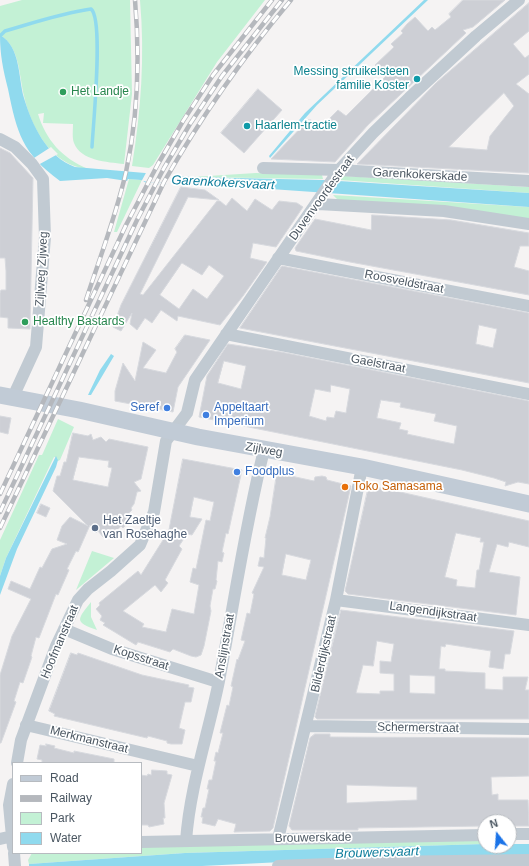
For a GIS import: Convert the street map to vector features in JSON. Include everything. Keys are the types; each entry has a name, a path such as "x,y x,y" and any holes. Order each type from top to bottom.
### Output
{"main road":[{"name":"Zijlweg","path":"7,396 79,410 174,432 264,450 362,467 529,504"}],"street":[{"name":"Duvenvoordestraat","path":"174,432 187,413 195,380 336,175 373,133 409,98 476,36 519,0"},
{"name":"Zijlweg Zijweg","path":"0,139 15,147 32,164 43,179 43,270 36,347 7,396"},
{"name":"Garenkokerskade","path":"263,168 336,175 529,181"},
{"path":"320,199 444,211 529,224"},
{"name":"Roosveldstraat","path":"278,258 529,306"},
{"name":"Gaelstraat","path":"226,334 529,394"},
{"name":"Hoofmanstraat","path":"17,762 21,740 26,725 56,646 78,600 88,588 111,571 140,545 154,512 166,441 174,432"},
{"name":"Anslijnstraat","path":"186,841 188,812 218,682 264,450"},
{"name":"Bilderdijkstraat","path":"278,839 307,726 336,600 362,467"},
{"name":"Langendijkstraat","path":"336,600 529,625"},
{"name":"Kopsstraat","path":"64,629 112,649 218,682"},
{"name":"Merkmanstraat","path":"26,725 198,766"},
{"name":"Schermerstraat","path":"307,726 529,729"},
{"path":"9,840 9,804 12,789"},
{"path":"517,834 529,834"},
{"name":"Brouwerskade","path":"142,842 477,835"},
{"path":"278,866 499,863 529,860"}],"green space":[{"path":"22,0 130,0 132,94 124,164 95,160 82,154 74,143 73,124 43,123 44,113 38,114 50,140 63,154 79,165 88,169 75,166 64,161 45,143 38,132 27,108 15,54 7,40 0,35 0,6"},
{"path":"140,0 265,0 217,62 153,165 149,168 132,166 140,104 142,63"},
{"path":"256,173 322,175 323,179 192,177"},
{"path":"344,176 529,187 529,193 339,180"},
{"path":"129,179 142,180 117,232 114,232"},
{"path":"333,195 529,207 529,219 338,200"},
{"path":"58,419 74,427 60,460 58,461 57,458 54,457 6,558 0,576 0,540 39,455 42,455"},
{"path":"92,551 114,558 76,590"},
{"path":"91,602 91,617 97,630 84,625 80,620"},
{"path":"477,838 477,844 185,853 29,864 28,860 31,854 142,854 142,847"}],"water":[{"path":"424,0 428,0 317,105 270,158 269,156 305,113"},
{"name":"Garenkokersvaart","path":"0,35 7,40 12,47 18,63 24,98 36,129 56,156 75,167 192,177 323,180 529,193 529,207 170,182 165,185 160,182 158,185 152,182 150,185 141,180 128,179 127,181 107,178 60,181 37,161 29,151 18,130 3,68"},
{"path":"111,354 114,356 91,395 88,395 100,370"},
{"path":"56,456 58,460 56,467 17,549 0,595 0,576 6,558"},
{"name":"Brouwersvaart","path":"477,844 477,854 517,854 517,844 529,844 529,856 362,858 202,866 29,866 29,864 185,853"}],"pier":[{"path":"51,147 58,154 38,165 34,158"},
{"path":"147,171 175,173 170,183 165,185 160,182 158,185 152,182 150,185 145,181 141,182"}],"building":[{"path":"463,0 505,0 473,27 463,30 466,33 368,125 335,162 271,159 308,120 311,120 320,128 338,110 346,116 386,76 375,65 394,47 391,44 403,33 401,31 415,17 428,31 432,27 435,30 451,17 449,14"},
{"path":"529,3 529,31 513,44 525,58 529,55 529,74 516,84 529,94 529,173 357,164 436,83","holes":["504,93 514,106 490,136 487,150 449,147"]},
{"name":"Haarlem-tractie","path":"258,89 282,110 244,153 221,133"},
{"path":"0,148 10,153 33,178 30,329 8,328 8,318 0,317 0,293 1,290 6,290 6,271 5,258 0,258"},
{"path":"181,187 205,190 219,200 188,197 140,294 143,295 217,201 220,201 226,206 232,198 247,211 255,199 272,210 279,201 297,203 303,207 276,247 253,243 250,258 267,262 220,325 178,316 177,321 161,310 152,323 145,318 137,330 130,324 132,313 121,331 113,327 121,305","holes":["182,263 202,275 209,265 224,276 207,299 193,289 179,309 160,295"]},
{"path":"372,215 451,220 529,233 529,246 520,246 514,267 529,271 529,295 296,251 295,248 315,219 371,230"},
{"path":"282,266 529,313 529,383 240,328","holes":["479,325 497,329 493,348 476,344"]},
{"path":"185,335 210,340 178,387 173,412 115,401 115,391 123,363 135,381 143,342 156,350 143,368 166,373 177,352 175,349"},
{"path":"228,344 281,352 529,401 529,484 518,482 505,486 506,482 462,470 199,417 207,376","holes":["224,361 246,366 241,389 218,383","331,385 350,389 346,413 336,411 334,418 327,417 326,421 309,416 315,389 330,392","381,400 401,403 400,407 436,414 434,421 457,426 454,444 407,434 408,431 399,429 401,423 377,418"]},
{"path":"0,416 11,418 8,434 0,432"},
{"path":"73,433 88,436 91,434 93,440 101,437 106,442 109,439 148,447 141,479 134,482 141,491 137,492 134,504 131,508 132,510 129,513 132,515 128,520 129,522 123,528 121,526 110,538 108,535 104,538 98,531 96,533 90,525 78,552 76,551 67,569 69,570 58,595 56,594 39,638 36,637 32,657 23,683 20,682 14,701 16,702 0,743 0,675 12,636 31,599 8,589 11,581 30,589 40,567 42,568 52,549 67,544 57,540 62,526 70,517 88,526 53,491 57,476 60,476 64,462 66,462","holes":["79,457 109,461 108,467 112,468 108,487 73,480"]},
{"path":"183,459 242,470 228,534 226,533 222,552 224,553 222,562 218,561 217,581 215,589 213,589 210,606 211,611 204,646 201,655 196,657 173,649 170,652 138,642 136,645 103,625 105,623 100,620 102,616 96,609 100,605 99,603 138,571 141,575 169,529","holes":["194,497 214,502 210,521 206,520 196,569 193,568 190,582 199,585 194,614 172,609 166,632 142,627 144,624 123,611 155,585 161,592 168,583 165,580 182,549 179,546 187,534 192,535 202,519 190,517"]},
{"path":"277,473 314,481 315,477 322,476 326,477 327,480 351,486 273,828 270,831 234,832 236,824 218,819 215,826 202,823 203,817 201,817 203,808 205,808 209,789 207,789 209,780 212,780 216,761 214,761 216,752 218,753 223,733 220,733 227,705 229,706 233,687 231,686 237,659 238,660 245,641 241,640 247,613 250,614 254,594 252,593 264,567 258,566 260,557 264,558 265,538","holes":["286,554 311,560 306,580 282,575"]},
{"path":"369,485 529,521 529,547 509,542 508,547 497,544 489,572 520,577 516,615 348,594 345,591","holes":["456,533 481,538 480,542 484,542 479,570 477,570 475,588 456,586 457,580 445,577"]},
{"path":"41,504 50,508 46,517 37,513"},
{"path":"341,610 514,631 510,654 505,654 503,669 489,667 491,651 446,644 445,647 441,646 439,669 445,669 445,671 485,673 485,689 503,690 503,677 528,677 525,690 529,690 529,719 317,719 315,717","holes":["377,641 394,644 391,662 380,661 380,673 394,674 394,691 380,691 380,694 356,693 363,665 373,666","410,675 435,676 435,694 410,693"]},
{"path":"71,653 77,655 78,653 142,675 189,685 188,687 194,688 191,702 185,702 179,728 185,730 182,744 171,744 167,743 167,741 148,736 147,738 54,716 55,714 49,711"},
{"path":"315,734 330,734 330,737 529,738 529,776 491,777 492,795 498,794 498,800 528,800 529,826 517,826 517,814 477,814 477,826 358,828 358,830 292,830 289,826 310,738","holes":["347,785 417,787 417,800 347,803"]},
{"path":"46,744 55,746 54,748 74,753 74,751 114,759 114,762 42,762 42,760 37,759 40,745 46,746"},
{"path":"152,770 167,771 167,774 172,775 164,803 164,824 149,827 148,825 142,825 142,775 151,775"}],"waterway":[{"path":"1,35 5,31 69,13 91,9 95,17 97,32 97,74 92,147"}],"railway":[{"path":"86,300 118,205 130,151 138,65 135,0"},
{"path":"0,494 126,225 158,164 183,121 213,75 272,0"},
{"path":"0,512 137,220 164,168 190,124 222,76 282,0"},
{"path":"0,528 164,182 193,134 239,65 291,0"}],"place":[{"name":"Messing struikelsteen familie Koster","path":"417,79"},
{"name":"Het Landje","path":"63,92"},
{"name":"Haarlem-tractie","path":"247,126"},
{"name":"Healthy Bastards","path":"25,322"},
{"name":"Seref","path":"167,408"},
{"name":"Appeltaart Imperium","path":"206,415"},
{"name":"Foodplus","path":"237,472"},
{"name":"Toko Samasama","path":"345,487"},
{"name":"Het Zaeltje van Rosehaghe","path":"95,528"}]}
